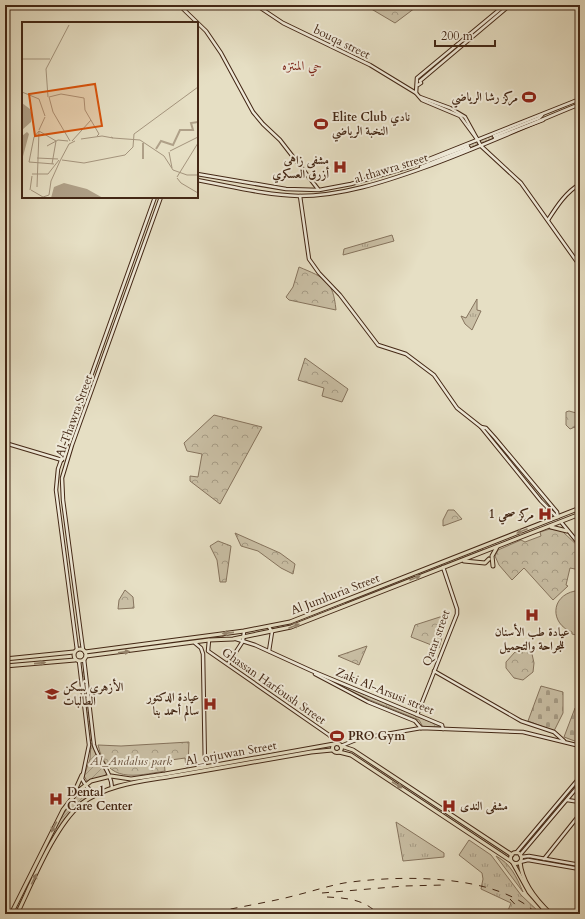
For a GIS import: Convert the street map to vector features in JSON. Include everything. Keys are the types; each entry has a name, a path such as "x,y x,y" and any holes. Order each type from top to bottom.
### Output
{"main road":[{"path":"179,5 197,22"},
{"name":"bouqa street","path":"256,5 283,23 364,62 419,96 461,114 466,119 481,146 517,177 580,265"},
{"path":"416,93 417,78 505,5"},
{"path":"417,85 421,83 420,80 510,5"},
{"path":"198,23 206,31 221,53 253,112 280,140 318,190"},
{"name":"al thawra street","path":"198,174 272,188 318,190 367,181 409,167 580,99"},
{"name":"al thawra street","path":"198,180 263,192 300,196 351,189 413,171 476,148 580,104"},
{"path":"542,114 538,118 494,137 539,120 544,120"},
{"path":"487,136 486,140 489,142"},
{"path":"473,141 476,143 476,148"},
{"path":"409,167 468,147 413,171"},
{"path":"548,220 573,188 580,184"},
{"path":"300,196 309,259 319,273 340,295 378,345 406,354 434,376 457,408 481,427 486,428 557,512 558,517 567,531 580,545"},
{"name":"Al Thawra Street","path":"75,651 56,490 58,469 155,198"},
{"name":"Al Thawra Street","path":"84,651 72,572 63,500 62,478 79,424 162,198"},
{"path":"5,443 62,460"},
{"name":"Al Jumhuria Street","path":"5,659 61,654 75,651 244,631 290,622 580,508"},
{"name":"Al Jumhuria Street","path":"5,666 53,661 77,661 85,658 209,640 243,639 272,632 290,627 580,514"},
{"path":"547,527 557,527 567,531"},
{"path":"493,566 493,554 499,546"},
{"path":"461,561 484,563 489,559"},
{"path":"66,565 71,564"},
{"name":"Qatar street","path":"411,719 415,714 434,671 457,614 457,609 443,567"},
{"path":"67,573 72,572"},
{"path":"269,627 272,632 269,651"},
{"path":"228,664 243,639 244,631"},
{"name":"Zaki Al-Arsusi street","path":"243,639 312,671 440,724 443,729 523,732 580,746"},
{"name":"Ghassan Harfoush Street","path":"209,640 207,646 209,652 329,735 338,745 353,750 512,855"},
{"path":"194,643 209,652 204,658"},
{"path":"201,648 204,658 205,767"},
{"path":"11,914 54,826 71,799 82,775 87,757 88,742 80,670 75,651"},
{"path":"84,651 93,741 99,758 111,776 112,788"},
{"path":"53,661 63,659 61,654"},
{"path":"80,670 85,670"},
{"path":"312,671 368,702 411,719 421,728"},
{"path":"434,671 521,721 554,732 564,741 580,746"},
{"path":"332,750 338,745 358,739 421,728 443,729"},
{"path":"88,742 93,741"},
{"path":"338,745 339,752 351,755 384,775 387,774 387,772"},
{"name":"Al_orjuwan Street","path":"17,914 58,834 80,805 96,795 112,788 338,745"},
{"name":"Al_orjuwan Street","path":"315,749 339,752"},
{"name":"Al_orjuwan Street","path":"85,785 97,779 111,776 137,778 304,751"},
{"path":"367,765 512,862 529,892 548,914"},
{"path":"82,775 85,785 96,795"},
{"path":"512,862 512,855 516,853 580,777"},
{"path":"551,914 534,894 522,872 520,862 521,856 524,850 580,784"},
{"path":"71,799 85,785"},
{"path":"567,800 580,802"},
{"path":"439,813 442,809"},
{"path":"544,859 580,814"},
{"path":"524,850 525,855 529,856"},
{"path":"516,853 521,856 529,856 580,865"},
{"path":"512,862 528,860 580,869"}],"green space":[{"path":"368,5 419,5 395,23 368,7"},
{"path":"392,235 394,241 343,255 344,249"},
{"path":"299,267 326,281 333,292 336,310 289,300 286,297 293,287"},
{"path":"477,299 477,310 481,311 472,330 465,324 461,316 466,318"},
{"path":"305,358 348,389 342,402 322,396 324,388 298,380"},
{"path":"569,411 580,414 580,425 570,429 566,425 566,412"},
{"path":"214,415 262,427 220,504 190,481 190,476 198,477 202,454 187,451 184,443"},
{"path":"448,510 454,510 462,519 443,526 443,520"},
{"path":"550,529 562,531 580,548 580,570 570,568 566,585 568,586 553,600 524,568 512,580 499,565 495,556 498,550 521,540 525,542 541,536 540,532"},
{"path":"235,533 280,553 295,564 293,574 281,568 258,551 241,546"},
{"path":"218,541 231,546 226,582 220,582 217,560 210,546"},
{"path":"481,548 483,550 345,603 345,602"},
{"path":"125,590 133,597 134,608 118,609 119,600"},
{"path":"575,591 580,592 580,636 572,634 572,632 560,623 556,610 557,604 561,598"},
{"path":"446,615 446,623 439,648 411,637 415,625"},
{"path":"223,635 223,637 89,655 88,653"},
{"path":"367,646 359,665 338,656"},
{"path":"524,650 532,654 534,663 533,672 523,680 514,678 506,668 506,662 515,652"},
{"path":"84,670 92,740 89,741 82,674"},
{"path":"332,681 440,727 423,727 419,720 370,700 331,682"},
{"path":"541,686 563,692 563,713 554,731 528,721"},
{"path":"575,708 580,709 580,743 564,737"},
{"name":"Al_Andalus park","path":"189,742 188,767 186,767 185,758 164,761 165,771 143,775 115,772 102,758 98,745 121,746"},
{"path":"93,743 97,758 107,774 87,781 84,776 90,759 91,744"},
{"path":"87,788 89,792 88,796 65,818 43,859 41,859 60,819 67,808 81,791"},
{"path":"396,822 444,853 444,857 403,861"},
{"path":"469,840 491,855 521,895 541,914 509,914 507,913 511,903 481,889 483,879 482,873 459,855"},
{"path":"496,856 509,867 523,892"}],"tunnel":[{"path":"468,146 494,136"},
{"path":"469,148 495,138"}],"railway":[{"path":"217,912 344,883 366,880 418,878 472,884 497,891 519,901 537,914"},
{"path":"322,893 404,886 444,885"},
{"path":"327,897 361,902 373,909 378,914"},
{"path":"510,899 524,914"}],"place":[{"name":"مركز رشا الرياضي","path":"529,97"},
{"name":"Elite Club نادي النخبة الرياضي","path":"321,124"},
{"name":"مشفى زاهي أزرق العسكري","path":"340,167"},
{"name":"مركز صحي 1","path":"545,514"},
{"name":"عيادة طب الأسنان للجراحة والتجميل","path":"532,615"},
{"name":"الأزهري لسكن الطالبات","path":"52,694"},
{"name":"عيادة الدكتور سالم أحمد بنا","path":"210,704"},
{"name":"PRO Gym","path":"337,736"},
{"name":"Dental Care Center","path":"56,799"},
{"name":"مشفى الندى","path":"449,806"}],"district":[{"name":"حي المنتزه","path":"302,65"}]}
